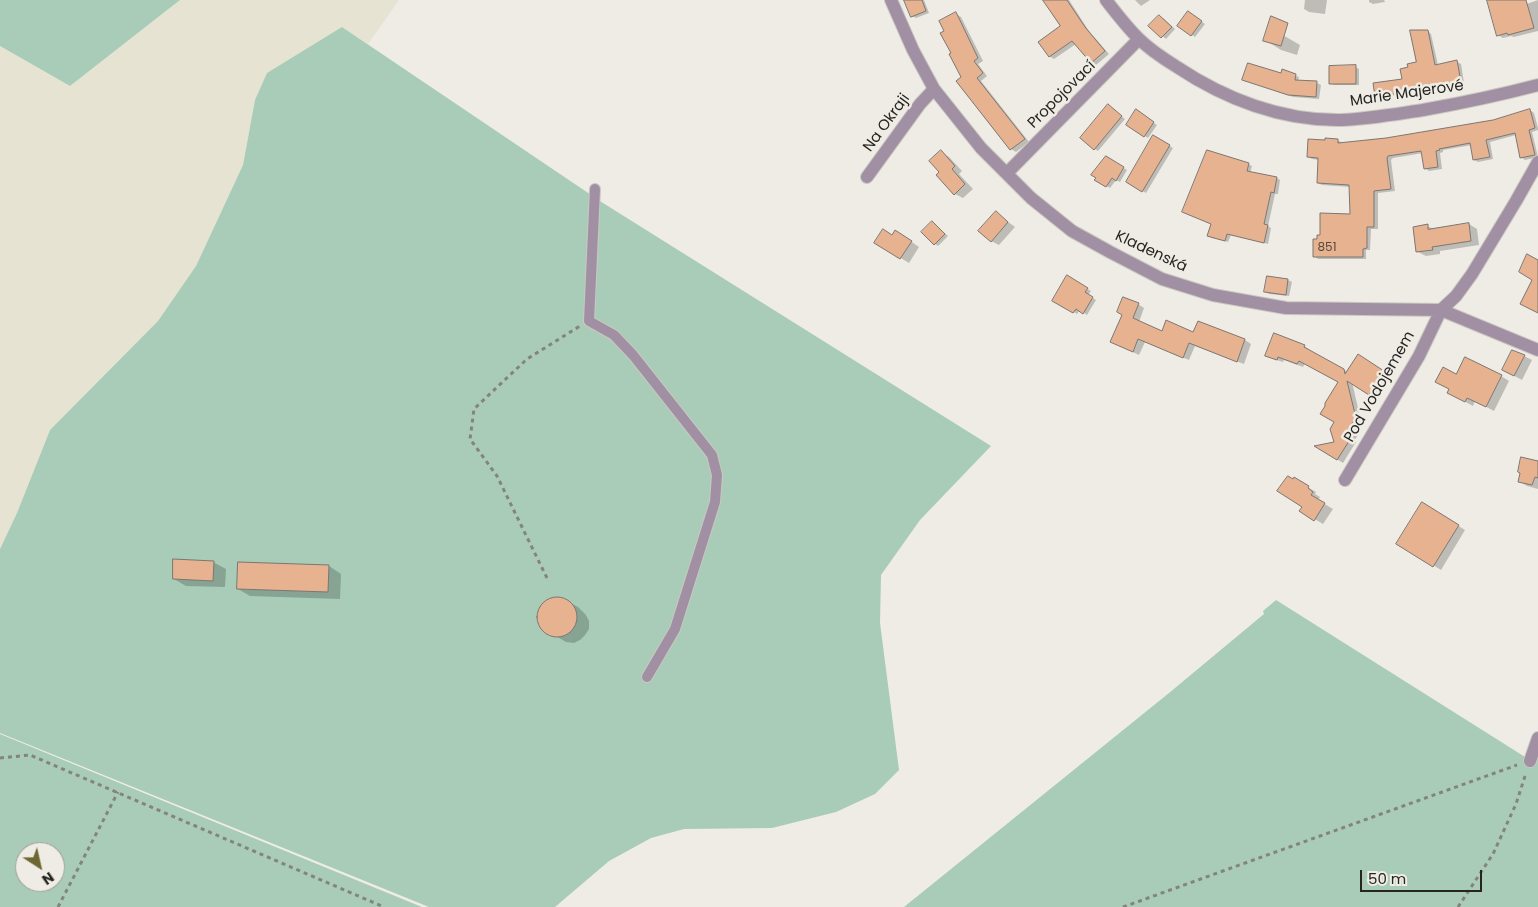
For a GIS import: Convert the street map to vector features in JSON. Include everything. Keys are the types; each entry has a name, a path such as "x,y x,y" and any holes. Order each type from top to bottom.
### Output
{"street":[{"name":"Kladenská","path":"891,0 913,50 934,90 982,148 1031,198 1072,231 1162,279 1214,296 1286,308 1441,310 1538,350"},
{"name":"Marie Majerové","path":"1106,0 1139,39 1166,60 1216,90 1246,103 1276,112 1340,120 1388,116 1466,102 1538,85"},
{"name":"Propojovací","path":"1007,173 1139,39"},
{"name":"Na Okraji","path":"867,177 920,104 934,90"},
{"name":"Pod Vodojemem","path":"1345,480 1419,356 1441,310 1456,296 1472,274 1538,162"},
{"path":"1530,761 1538,738"}],"lane":[{"path":"595,189 589,321 614,335 633,355 712,455 717,475 715,502 675,629 646,677"}],"path":[{"path":"547,578 497,476 470,439 474,409 527,359 589,321"},
{"path":"0,758 30,755 384,907"},
{"path":"1123,907 1530,761"},
{"path":"1458,907 1493,854 1516,804 1530,761"},
{"path":"58,907 118,792"}],"shaded area":[{"path":"180,0 399,0 368,44 342,27 255,100 243,165 196,266 158,321 50,430 17,513 0,549 0,46 70,86"}],"green space":[{"path":"0,0 180,0 70,86 0,46"},
{"path":"342,27 603,203 991,446 920,520 881,575 880,623 899,770 875,794 836,812 772,828 684,829 651,838 609,861 555,907 429,907 0,733 0,549 17,513 50,430 158,321 196,266 243,165 255,100 267,73"},
{"path":"1276,600 1533,762 1538,736 1538,907 904,907 1169,693 1264,614 1263,611"},
{"path":"0,734 422,907 0,907"}],"building":[{"path":"904,0 922,0 926,11 911,17"},
{"path":"1043,0 1067,0 1085,27 1105,51 1091,63 1072,41 1049,57 1038,42 1060,26"},
{"path":"1487,0 1526,0 1534,28 1497,36"},
{"path":"1188,11 1202,21 1191,36 1177,26"},
{"path":"956,12 978,58 974,61 983,73 977,78 1025,139 1010,150 956,81 961,77 940,33 944,31 939,21"},
{"path":"1159,15 1172,27 1161,38 1148,26"},
{"path":"1271,16 1288,23 1281,46 1263,41"},
{"path":"1410,30 1428,30 1435,65 1457,60 1461,82 1375,97 1373,83 1402,79 1400,69 1408,67 1407,64 1416,62"},
{"path":"1248,63 1281,73 1282,69 1296,74 1295,80 1317,81 1316,97 1288,95 1242,80"},
{"path":"1356,65 1356,84 1329,84 1329,66"},
{"path":"1108,104 1122,116 1094,150 1080,138"},
{"path":"1136,109 1154,122 1144,137 1126,125"},
{"path":"1530,109 1535,128 1529,130 1535,155 1520,158 1515,133 1486,140 1490,157 1473,160 1470,143 1439,149 1436,151 1438,167 1424,169 1421,151 1388,156 1391,189 1374,191 1374,227 1367,227 1367,248 1363,249 1363,257 1313,257 1313,239 1317,239 1317,235 1320,235 1320,213 1350,214 1349,185 1317,183 1318,158 1307,157 1308,139 1338,139 1338,143 1386,138 1493,120"},
{"path":"1153,135 1170,145 1142,192 1126,182"},
{"path":"941,150 955,166 952,169 965,184 954,195 936,175 939,172 929,161"},
{"path":"1207,150 1249,163 1247,171 1277,177 1274,193 1271,192 1264,224 1268,225 1264,243 1227,234 1225,241 1207,236 1211,224 1182,212"},
{"path":"1106,156 1124,167 1116,181 1112,178 1106,187 1094,180 1096,178 1091,175"},
{"path":"996,211 1008,222 991,242 978,231"},
{"path":"932,221 945,234 934,245 921,232"},
{"path":"1469,223 1471,241 1432,247 1433,250 1416,252 1413,227 1428,224 1428,229"},
{"path":"883,229 892,235 895,230 912,241 900,259 874,243"},
{"path":"1527,254 1538,260 1538,313 1520,304 1532,280 1519,272"},
{"path":"1067,275 1088,288 1085,292 1093,297 1083,314 1076,309 1073,313 1052,301"},
{"path":"1267,276 1288,279 1286,295 1264,292"},
{"path":"1123,297 1139,303 1133,318 1162,331 1166,320 1193,332 1198,321 1245,339 1237,362 1189,343 1183,358 1138,339 1133,352 1110,342 1122,315 1117,312"},
{"path":"1274,333 1305,345 1304,347 1344,369 1345,374 1358,354 1384,371 1369,395 1347,381 1356,418 1351,425 1352,432 1348,438 1351,438 1337,460 1314,446 1334,442 1330,429 1334,422 1320,414 1338,382 1299,361 1297,364 1278,357 1277,360 1265,356"},
{"path":"1512,350 1525,355 1514,376 1502,370"},
{"path":"1465,357 1502,375 1486,407 1467,398 1465,402 1447,393 1449,389 1435,382 1443,367 1456,374"},
{"path":"1521,457 1538,461 1538,478 1535,477 1532,485 1518,482"},
{"path":"1288,476 1293,479 1294,477 1309,486 1308,488 1313,492 1311,495 1325,503 1314,521 1299,511 1302,507 1277,491"},
{"path":"1422,502 1459,525 1433,567 1396,544"},
{"path":"173,559 214,561 213,581 173,579"},
{"path":"238,562 329,565 328,592 237,589"},
{"path":"557,597 571,603 577,617 571,631 557,637 543,631 537,617 543,603"}]}
